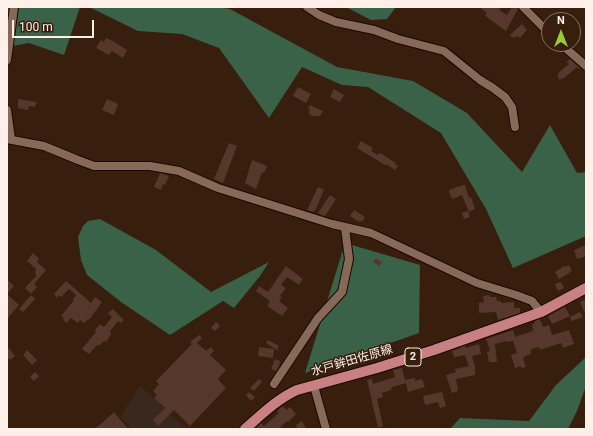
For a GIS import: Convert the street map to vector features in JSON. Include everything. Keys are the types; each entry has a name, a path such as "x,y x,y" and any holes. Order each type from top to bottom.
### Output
{"main road":[{"name":"水戸鉾田佐原線","path":"245,429 288,394 434,350 541,312 586,288"}],"street":[{"path":"7,60 14,7"},
{"path":"308,7 319,15 336,22 374,30 398,39 444,51 480,80 505,97 512,107 515,127"},
{"path":"523,7 541,25"},
{"path":"569,52 586,66"},
{"path":"7,110 9,139 44,146 94,166 150,166 179,170 218,188 345,228 370,233 476,283 516,295 532,302 541,312"},
{"path":"274,384 318,318 342,292 349,260 345,228"},
{"path":"314,386 326,429"}],"shaded area":[{"path":"140,385 186,429 132,429 120,417"}],"green space":[{"path":"7,7 80,7 64,55 29,43 7,47"},
{"path":"89,7 217,7 230,9 337,67 413,81 467,113 522,172 550,125 577,173 586,172 586,236 513,268 486,209 441,133 368,87 342,85 302,67 269,118 219,48 182,34 138,31"},
{"path":"346,7 396,7 387,19 371,20"},
{"path":"100,219 156,250 211,292 269,262 260,276 234,308 223,301 170,335 121,302 87,275 81,260 78,237 83,226 88,221"},
{"path":"345,243 420,265 419,333 305,373"},
{"path":"586,357 586,386 577,411 568,429 450,429 460,418 529,421 556,385"}],"building":[{"path":"479,7 501,7 499,10 507,15 512,7 518,7 518,9 506,31 488,18 485,15 487,13"},
{"path":"522,24 527,30 520,38 518,36 513,38 510,35"},
{"path":"106,38 127,50 123,58 112,51 109,55 96,48 101,40 104,42"},
{"path":"570,59 580,68 579,69 577,67 560,80 557,76 559,74 558,73 569,64 566,62"},
{"path":"298,87 311,94 306,103 293,96"},
{"path":"334,89 344,95 340,102 330,97"},
{"path":"18,99 37,102 35,107 29,106 28,110 18,108"},
{"path":"107,99 118,104 114,115 102,110"},
{"path":"310,105 323,111 320,116 315,117 309,114 310,110 308,109"},
{"path":"361,141 373,148 371,151 378,155 380,153 396,163 395,164 398,166 395,170 357,148"},
{"path":"229,143 237,146 223,183 214,179"},
{"path":"252,160 267,166 264,173 262,172 256,189 245,183"},
{"path":"160,173 169,176 165,185 163,184 161,190 154,187"},
{"path":"465,185 469,198 471,197 475,209 469,212 462,195 452,199 449,192 449,190"},
{"path":"318,187 324,190 315,211 314,210 313,212 307,210"},
{"path":"330,195 336,199 325,216 321,215 318,213"},
{"path":"354,210 365,217 362,222 359,220 359,222 350,216"},
{"path":"468,211 470,217 464,219 462,213"},
{"path":"586,245 586,256 577,259 574,250"},
{"path":"33,253 39,259 37,262 46,270 34,284 37,287 31,294 25,288 36,276 36,269 27,261"},
{"path":"376,258 382,262 379,266 373,262"},
{"path":"569,265 572,271 559,279 555,272 564,266"},
{"path":"286,266 303,279 299,285 287,277 281,285 286,288 280,296 282,297 279,301 288,308 282,316 267,306 270,301 256,291 259,286 268,292"},
{"path":"7,279 14,286 7,294"},
{"path":"66,281 91,303 95,297 102,302 89,320 88,319 84,323 80,320 78,323 71,318 66,323 63,319 64,318 61,316 74,300 73,299 76,295 69,289 61,297 59,295 57,298 54,294"},
{"path":"561,282 564,288 558,291 555,284"},
{"path":"7,294 19,305 7,319"},
{"path":"31,295 35,299 23,312 19,309"},
{"path":"489,295 490,297 496,297 497,301 501,301 501,303 514,302 514,308 520,308 520,313 498,320 496,312 479,313 479,303 484,302 483,296"},
{"path":"586,299 586,316 580,302"},
{"path":"565,307 570,316 552,324 548,316"},
{"path":"113,309 124,320 121,323 118,321 110,331 111,335 106,342 104,341 100,345 97,345 89,354 82,349 96,332 95,330 100,324 104,327 112,317 108,313"},
{"path":"580,312 583,317 571,321 570,317"},
{"path":"540,319 543,327 549,325 552,335 569,330 574,344 563,348 561,343 540,350 539,347 531,349 531,354 523,358 526,367 521,368 521,366 515,368 511,355 517,353 513,341 506,341 495,344 497,362 489,362 487,352 490,351 486,339 513,330 515,337 533,331 532,324"},
{"path":"216,322 220,326 215,331 211,328"},
{"path":"199,335 202,338 197,343 206,351 211,347 214,351 210,355 226,370 218,379 226,388 190,426 174,410 158,426 153,420 165,408 154,398 157,395 153,391 159,384 156,381 192,344 190,342"},
{"path":"268,340 279,346 277,350 266,343"},
{"path":"479,344 481,354 472,356 475,366 475,375 456,379 458,391 452,393 446,375 456,372 455,369 469,366 465,355 454,357 452,351 465,346 466,348"},
{"path":"7,346 15,356 10,360 7,357"},
{"path":"259,347 274,349 273,358 258,356"},
{"path":"27,350 37,360 32,365 23,355"},
{"path":"275,359 280,361 276,371 271,369"},
{"path":"402,368 405,380 415,378 415,381 422,379 425,387 408,392 406,383 392,387 391,390 382,393 383,397 377,399 383,426 378,428 367,380 372,379 373,384 395,377 393,370"},
{"path":"35,372 39,376 34,381 30,377"},
{"path":"259,379 262,382 254,391 250,388"},
{"path":"249,392 255,397 251,401 246,395"},
{"path":"442,392 446,406 440,408 438,402 425,405 423,396"},
{"path":"283,406 286,410 290,407 296,414 280,427 282,429 255,429 261,423 264,426 279,413 277,411"},
{"path":"114,412 128,429 94,429 101,424"},
{"path":"302,421 306,429 298,429 296,425"}]}
